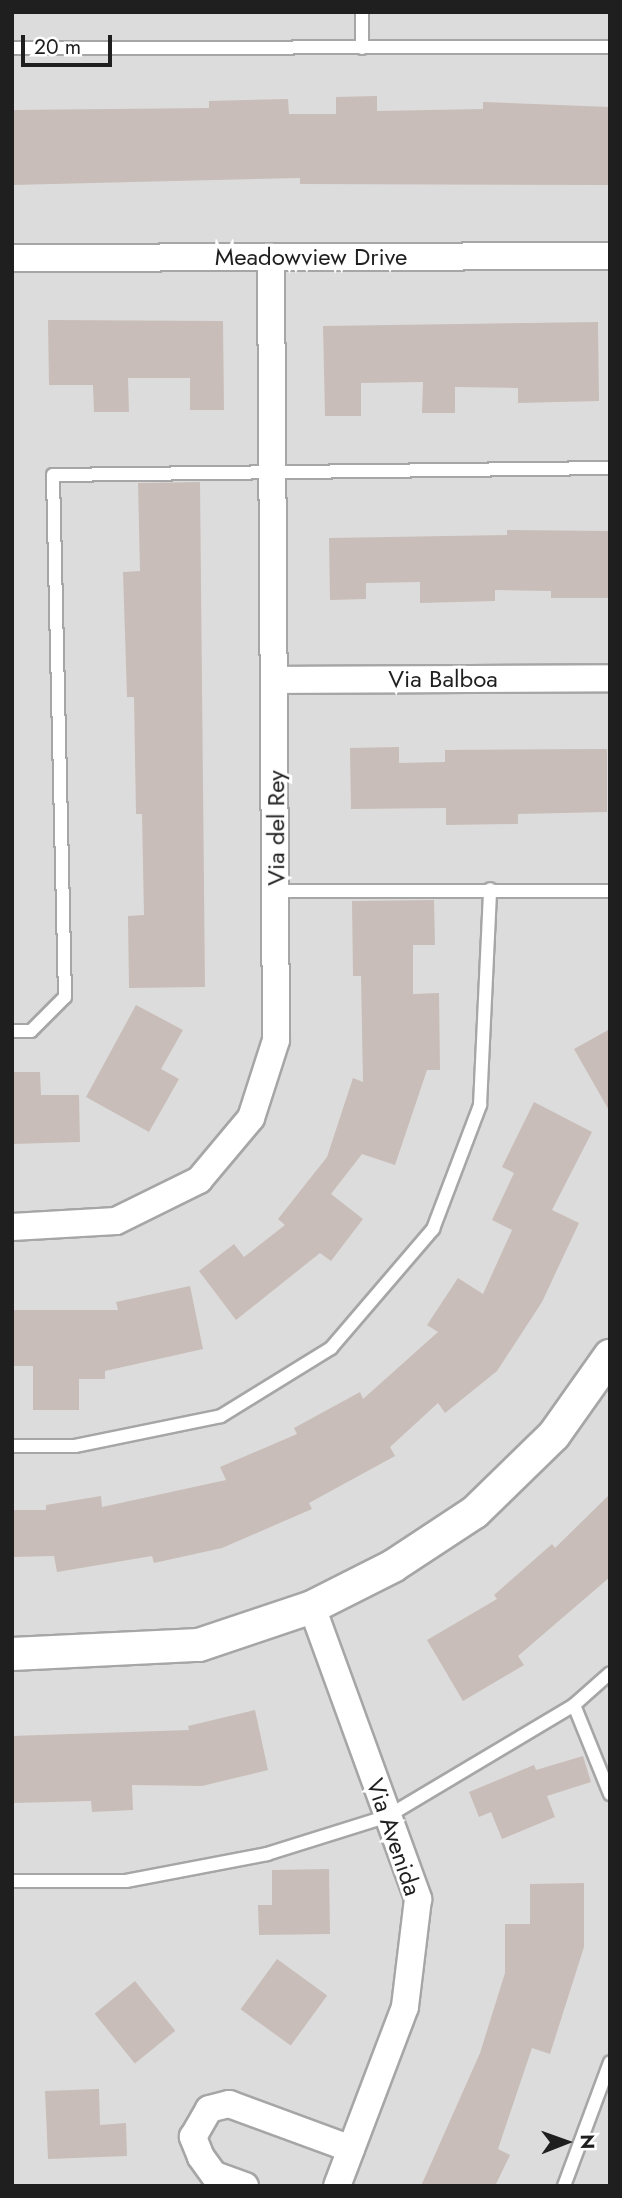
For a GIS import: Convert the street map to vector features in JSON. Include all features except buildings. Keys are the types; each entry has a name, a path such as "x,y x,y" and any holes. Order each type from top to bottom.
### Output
{"street":[{"name":"Meadowview Drive","path":"12,258 610,256"},
{"name":"Via del Rey","path":"12,1227 116,1221 198,1180 251,1118 276,1040 276,680 271,257"},
{"name":"Via Balboa","path":"276,680 610,678"},
{"path":"12,1654 199,1644 312,1607 393,1566 475,1512 554,1435 610,1356"},
{"name":"Via Avenida","path":"312,1607 418,1899 405,2007 337,2186"},
{"path":"245,2186 214,2175 201,2157 193,2137 209,2109 229,2104 351,2150"}],"lane":[{"path":"362,12 362,48"},
{"path":"12,48 610,47"},
{"path":"12,1031 32,1031 65,997 53,475 274,468 610,468"},
{"path":"12,1446 75,1446 221,1416 339,1339 433,1229 481,1105 490,889"},
{"path":"276,891 610,891"},
{"path":"12,1881 125,1881 267,1854 388,1816 574,1705 610,1673"},
{"path":"574,1705 610,1794"},
{"path":"564,2186 610,2062"}],"shaded area":[{"path":"12,12 610,12 610,2186 12,2186"}]}
